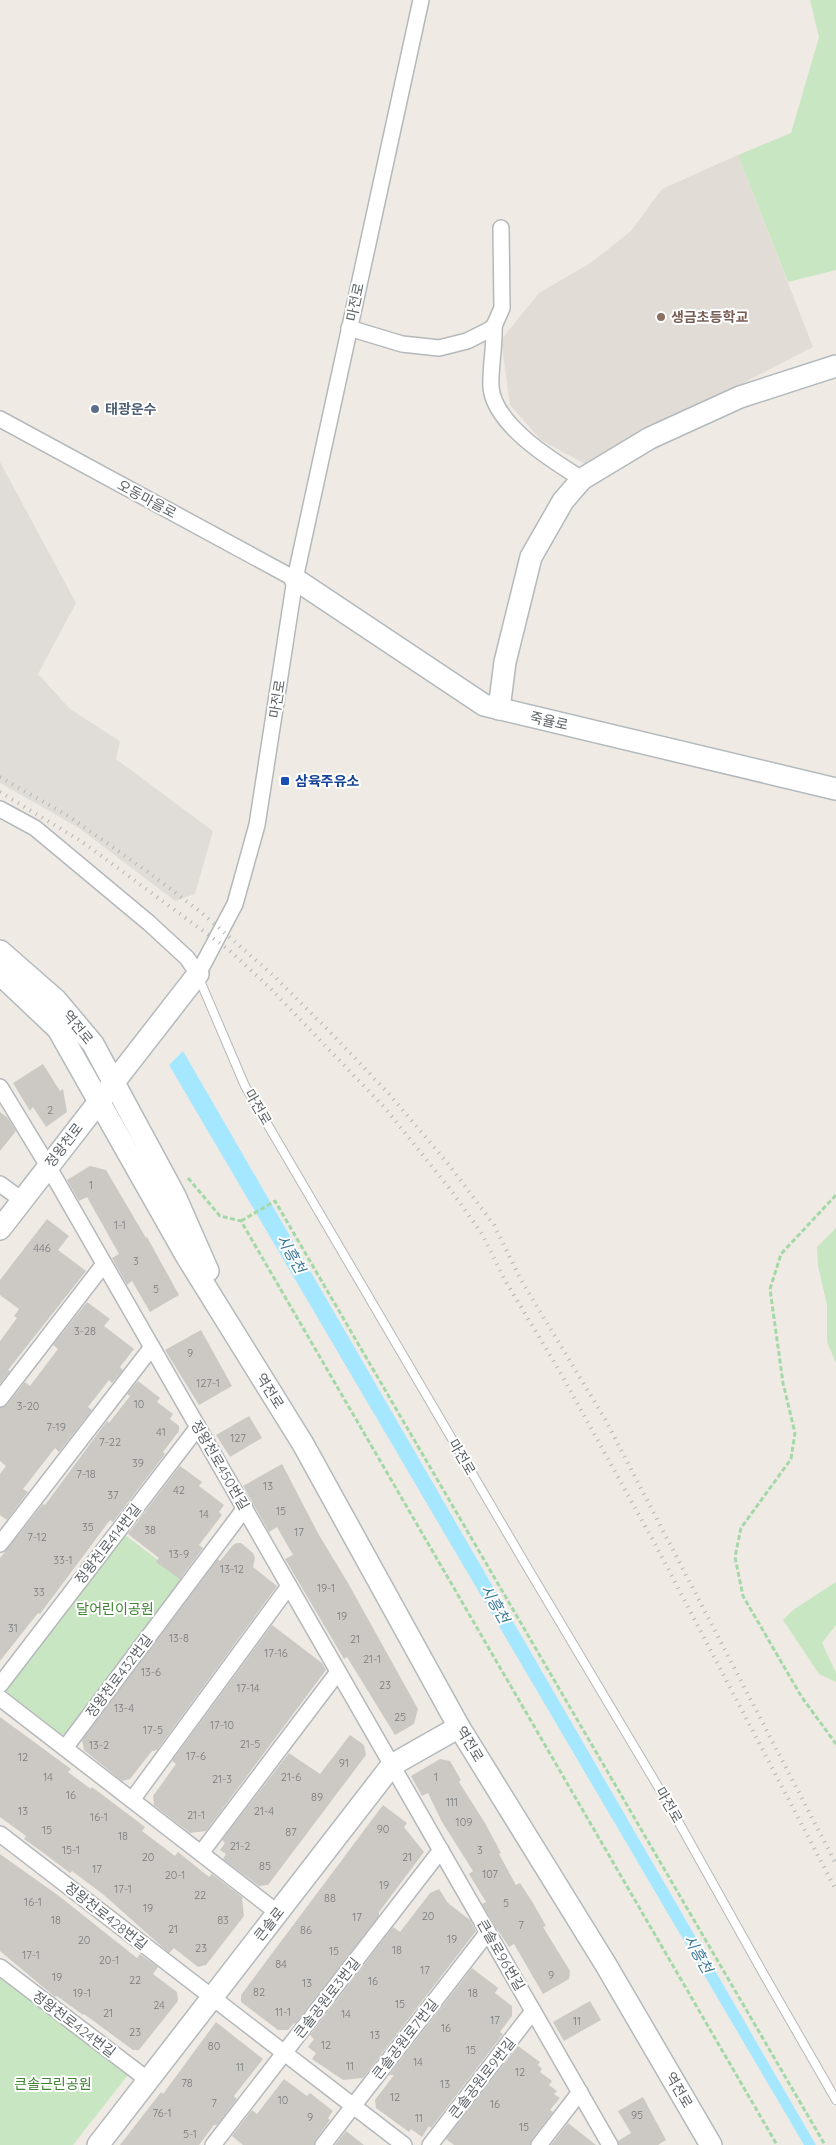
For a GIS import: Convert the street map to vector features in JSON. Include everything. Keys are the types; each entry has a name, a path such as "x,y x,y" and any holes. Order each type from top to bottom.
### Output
{"main road":[{"path":"498,709 505,662 531,558 563,501 582,479 650,438 740,397 836,366"},
{"name":"죽율로","path":"295,579 484,705 836,789"},
{"name":"역전로","path":"0,951 56,1000 93,1044 176,1196 237,1338"},
{"name":"역전로","path":"0,974 58,1029 187,1257 303,1444 459,1727 606,1965 711,2145"},
{"name":"정왕천로","path":"0,1229 113,1081 198,974"},
{"name":"큰솔로","path":"98,2145 392,1765 459,1727"}],"street":[{"name":"마전로","path":"198,974 235,904 257,825 295,579 421,0"},
{"path":"350,328 402,344 439,348 467,341 489,330 494,326 501,314 503,300 501,228"},
{"path":"494,326 495,351 491,388 498,407 513,427 536,448 582,479"},
{"name":"오동마을로","path":"0,420 295,579"},
{"path":"0,809 35,828 149,923 187,958 198,974"},
{"name":"정왕천로450번길","path":"0,1087 48,1166 392,1765"},
{"path":"0,1184 22,1200"},
{"path":"0,1399 104,1264"},
{"path":"0,1544 152,1347"},
{"name":"정왕천로414번길","path":"0,1685 198,1427"},
{"name":"정왕천로432번길","path":"65,1748 245,1508"},
{"path":"132,1800 290,1586"},
{"path":"201,1853 338,1672"},
{"path":"0,1698 278,1913"},
{"name":"큰솔로96번길","path":"392,1765 610,2145"},
{"name":"정왕천로428번길","path":"0,1834 404,2145"},
{"name":"큰솔공원로3번길","path":"213,2145 441,1850"},
{"name":"큰솔공원로7번길","path":"323,2145 488,1932"},
{"name":"정왕천로424번길","path":"0,1967 148,2080"},
{"name":"큰솔공원로9번길","path":"430,2145 533,2011"},
{"path":"539,2145 580,2092"}],"lane":[{"name":"마전로","path":"198,974 245,1086 523,1560 669,1804 836,2100"}],"path":[{"path":"184,1173 220,1216 241,1221 275,1201 825,2145"},
{"path":"836,1194 781,1254 770,1289 783,1384 795,1433 792,1459 741,1528 735,1557 743,1596 800,1696 836,1744"},
{"path":"241,1221 777,2145"}],"shaded area":[{"name":"생금초등학교","path":"738,155 813,347 585,464 541,440 510,405 501,340 539,293 592,262 631,231 662,189"},
{"path":"0,462 76,603 38,674 70,709 120,741 116,759 213,831 195,894 175,901 79,828 0,783"}],"green space":[{"path":"810,0 836,0 836,270 788,282 738,155 791,133 819,37"},
{"path":"836,1228 836,1363 827,1342 827,1305 818,1266 817,1247"},
{"name":"달어린이공원","path":"125,1535 184,1580 65,1734 57,1735 7,1698 7,1690"},
{"path":"836,1582 836,1625 822,1643 836,1673 836,1682 819,1674 783,1620 793,1610"},
{"name":"큰솔근린공원","path":"0,1976 128,2075 73,2145 0,2145"}],"water":[{"name":"시흥천","path":"183,1051 816,2145 804,2145 169,1065"}],"building":[{"path":"43,1064 60,1091 63,1089 67,1112 46,1127 33,1107 30,1111 13,1083"},
{"path":"0,1112 8,1118 16,1131 0,1151"},
{"path":"90,1166 106,1170 147,1237 179,1295 150,1312 132,1281 127,1285 112,1258 119,1254 87,1197 79,1201 67,1180"},
{"path":"47,1219 69,1236 58,1250 86,1271 8,1370 10,1371 0,1384 0,1341 17,1318 14,1316 19,1309 0,1295 0,1280"},
{"path":"87,1302 110,1319 104,1326 134,1349 120,1367 123,1370 112,1383 109,1380 88,1407 92,1410 59,1452 55,1448 23,1489 28,1492 7,1520 0,1515 0,1474 6,1466 0,1461 0,1408 7,1405 25,1382 30,1386 58,1349 53,1345"},
{"path":"201,1330 232,1386 199,1405 165,1350"},
{"path":"138,1381 160,1398 157,1402 173,1414 170,1419 179,1426 179,1431 163,1452 165,1454 113,1522 110,1520 40,1614 38,1613 0,1661 0,1558 43,1504 45,1505 107,1421 109,1423 130,1396 127,1394"},
{"path":"249,1416 262,1438 230,1457 216,1435"},
{"path":"282,1464 319,1535 418,1709 414,1724 395,1735 347,1657 344,1659 285,1559 293,1555 277,1527 269,1532 243,1486"},
{"path":"180,1466 202,1482 199,1486 224,1505 219,1512 222,1515 199,1545 203,1548 180,1579 156,1562 159,1558 128,1534"},
{"path":"241,1543 253,1553 255,1558 253,1567 277,1586 157,1750 152,1751 130,1779 122,1781 84,1750 82,1740 218,1559 220,1561 233,1545"},
{"path":"272,1625 322,1663 326,1670 206,1831 190,1833 154,1805 153,1796 176,1764 172,1761"},
{"path":"0,1717 71,1769 68,1772 91,1789 92,1787 145,1827 142,1831 175,1856 178,1852 209,1877 212,1874 242,1897 244,1916 206,1965 198,1967 174,1948 169,1953 104,1895 24,1839 26,1836 0,1817"},
{"path":"350,1735 364,1745 366,1755 268,1885 259,1886 223,1859 226,1854 220,1850 225,1843 222,1840 289,1753 320,1774"},
{"path":"440,1759 450,1761 461,1780 459,1782 485,1823 516,1885 520,1883 533,1903 546,1926 543,1927 570,1971 569,1979 543,1994 514,1944 509,1947 493,1923 482,1904 486,1902 469,1874 473,1871 442,1822 428,1793 422,1796 411,1776"},
{"path":"383,1805 407,1823 404,1827 424,1852 379,1912 379,1916 295,2024 288,2030 278,2030 241,2002 241,1995"},
{"path":"0,1854 59,1896 137,1958 140,1954 158,1967 153,1974 177,1992 178,2001 139,2050 133,2050 84,2014 57,1996 55,1997 0,1951"},
{"path":"439,1889 448,1903 470,1920 476,1931 363,2078 343,2080 312,2059 316,2053 308,2047 314,2039 310,2035 393,1927 400,1932 430,1893"},
{"path":"472,1968 498,1988 495,1993 512,2006 512,2016 500,2032 503,2034 431,2128 429,2126 422,2137 411,2129 409,2132 376,2108 375,2100 394,2075 389,2075"},
{"path":"590,2001 601,2020 564,2041 553,2022"},
{"path":"216,2022 263,2059 234,2096 237,2099 217,2125 214,2125 199,2145 120,2145 161,2092 163,2094"},
{"path":"518,2046 540,2062 538,2065 542,2069 540,2072 552,2081 549,2085 557,2091 554,2094 560,2098 550,2110 553,2112 532,2139 530,2145 454,2145 446,2139"},
{"path":"284,2079 307,2096 310,2093 333,2111 328,2118 330,2120 316,2139 314,2145 243,2145 232,2136 252,2110 257,2114"},
{"path":"643,2097 666,2140 658,2145 619,2145 618,2141 631,2133 618,2111"},
{"path":"568,2123 596,2145 551,2145"},
{"path":"346,2131 364,2145 335,2145"}],"railway":[{"path":"0,777 70,817 202,913 274,976 332,1034 390,1095 450,1166 494,1225 521,1280 605,1419 836,1864"},
{"path":"0,792 81,841 229,950 270,988 385,1108 450,1189 482,1234 506,1282 560,1372 655,1544 836,1890"}],"place":[{"name":"생금초등학교","path":"661,317"},
{"name":"태광운수","path":"95,409"},
{"name":"삼육주유소","path":"285,781"}]}
